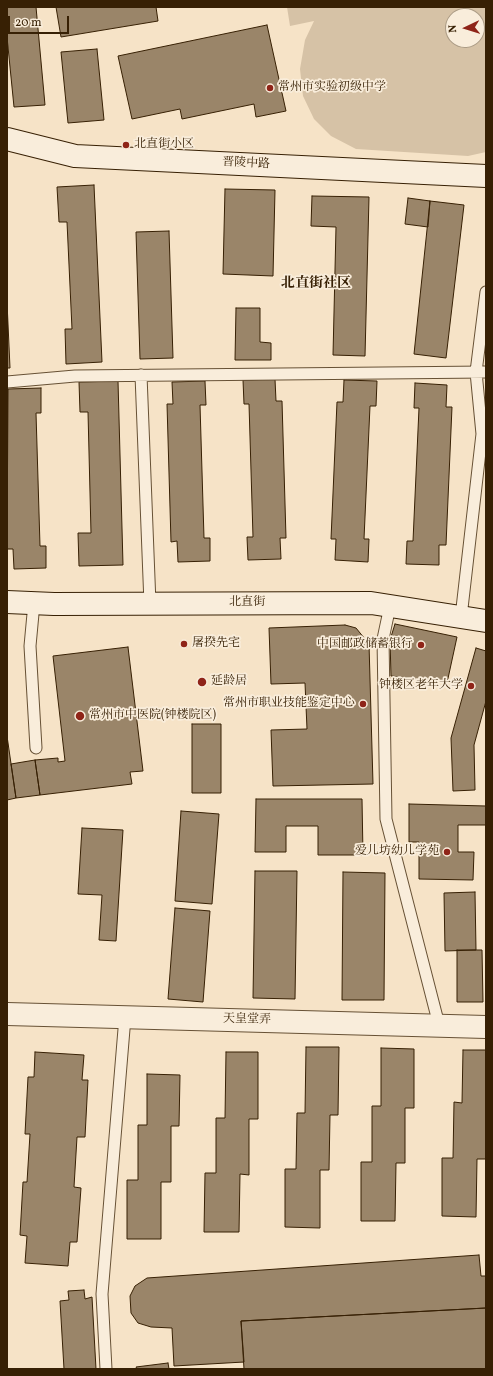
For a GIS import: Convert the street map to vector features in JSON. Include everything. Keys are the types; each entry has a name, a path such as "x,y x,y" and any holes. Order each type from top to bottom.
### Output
{"street":[{"name":"晋陵中路","path":"7,139 75,156 486,176"},
{"name":"北直街","path":"7,602 150,604 371,603 486,621"},
{"name":"天皇堂弄","path":"7,1014 486,1027"}],"lane":[{"path":"460,617 482,434 481,372 486,292"},
{"path":"7,382 75,376 481,372"},
{"path":"141,375 150,604"},
{"path":"34,603 30,646 36,748"},
{"path":"390,606 383,639 386,819 439,1025"},
{"path":"106,1369 102,1294 126,1017"}],"shaded area":[{"path":"287,7 486,7 486,152 468,156 356,149 331,136 314,119 303,96 300,69 305,40 314,21 290,26"}],"building":[{"path":"7,7 36,7 45,105 14,107 7,37"},
{"path":"56,7 156,7 158,21 61,37"},
{"path":"267,25 286,111 256,117 254,104 182,119 180,109 132,119 118,56"},
{"path":"97,49 104,120 68,123 61,52"},
{"path":"94,185 102,362 66,364 65,329 72,329 67,222 59,222 57,187"},
{"path":"225,189 275,190 273,276 223,274"},
{"path":"312,196 369,197 365,356 333,355 336,227 311,226"},
{"path":"408,198 430,201 428,227 405,224"},
{"path":"430,201 464,205 446,358 414,354"},
{"path":"169,231 173,358 140,359 136,232"},
{"path":"7,302 10,368 7,368"},
{"path":"236,308 260,308 260,342 271,343 271,360 235,360"},
{"path":"275,379 276,401 282,401 286,538 280,538 281,559 248,560 247,537 253,537 249,404 244,404 243,380"},
{"path":"344,380 377,381 376,406 370,406 364,539 369,539 368,562 335,560 336,539 331,539 337,402 343,402"},
{"path":"118,381 123,565 79,566 78,533 91,533 88,412 80,412 79,382"},
{"path":"205,381 206,405 200,405 204,538 210,538 210,561 178,562 177,541 171,542 167,404 173,404 172,382"},
{"path":"415,383 447,385 446,407 452,407 446,545 439,545 439,565 406,564 407,541 413,541 419,408 414,408"},
{"path":"41,388 41,413 36,413 40,546 46,546 46,568 14,569 13,549 7,549 8,389"},
{"path":"395,624 457,637 447,683 391,676 390,640"},
{"path":"345,625 356,628 369,644 373,784 273,786 271,730 307,729 305,683 271,684 269,628"},
{"path":"128,647 143,771 130,772 132,784 40,795 35,760 58,758 58,762 65,761 53,656"},
{"path":"476,648 486,651 486,701 474,745 475,790 453,791 451,738"},
{"path":"192,724 221,724 221,793 192,793"},
{"path":"7,736 16,798 7,800"},
{"path":"35,760 40,795 16,798 11,764"},
{"path":"256,799 362,799 363,855 318,855 318,826 286,826 286,852 255,852"},
{"name":"爱儿坊幼儿学苑","path":"409,804 486,806 486,825 458,825 458,852 474,852 473,880 419,879 419,842 409,842"},
{"path":"181,811 219,814 212,904 175,901"},
{"path":"82,828 123,830 116,941 99,940 102,895 78,894"},
{"path":"255,871 297,871 295,999 253,998"},
{"path":"343,872 385,873 384,1000 342,1000"},
{"path":"475,892 476,950 445,951 444,893"},
{"path":"175,908 210,911 203,1002 168,999"},
{"path":"457,950 482,950 483,1002 457,1002"},
{"path":"306,1047 339,1047 338,1115 330,1115 329,1170 320,1170 320,1228 285,1227 285,1169 296,1169 297,1113 305,1113"},
{"path":"381,1048 414,1049 414,1108 405,1108 405,1163 396,1163 395,1221 361,1221 361,1162 372,1162 372,1106 381,1106"},
{"path":"463,1050 486,1050 486,1159 477,1159 476,1217 442,1216 442,1158 453,1158 454,1102 462,1103"},
{"path":"35,1052 84,1055 82,1080 88,1080 85,1137 77,1137 74,1187 81,1188 77,1242 70,1242 68,1266 25,1263 27,1236 20,1235 23,1182 27,1182 30,1134 25,1134 28,1077 34,1077"},
{"path":"226,1052 258,1052 258,1119 249,1119 249,1175 240,1174 239,1232 204,1232 205,1173 216,1173 216,1118 225,1118"},
{"path":"147,1074 180,1075 179,1126 171,1126 171,1182 161,1182 161,1239 127,1239 127,1180 138,1180 138,1125 147,1125"},
{"path":"479,1255 481,1276 486,1276 486,1308 241,1321 244,1362 174,1366 172,1328 151,1327 138,1323 131,1313 130,1296 135,1286 147,1278"},
{"path":"84,1290 85,1299 92,1297 96,1369 64,1369 60,1301 69,1300 68,1291"},
{"path":"486,1308 486,1369 244,1369 241,1321"},
{"path":"168,1363 169,1369 137,1369 136,1367"}],"place":[{"name":"常州市实验初级中学","path":"270,88"},
{"name":"北直街小区","path":"126,145"},
{"name":"屠揆先宅","path":"184,644"},
{"name":"中国邮政储蓄银行","path":"421,645"},
{"name":"延龄居","path":"202,682"},
{"name":"钟楼区老年大学","path":"471,686"},
{"name":"常州市职业技能鉴定中心","path":"363,704"},
{"name":"常州市中医院(钟楼院区)","path":"80,716"},
{"name":"爱儿坊幼儿学苑","path":"447,852"}],"district":[{"name":"北直街社区","path":"316,284"}]}
